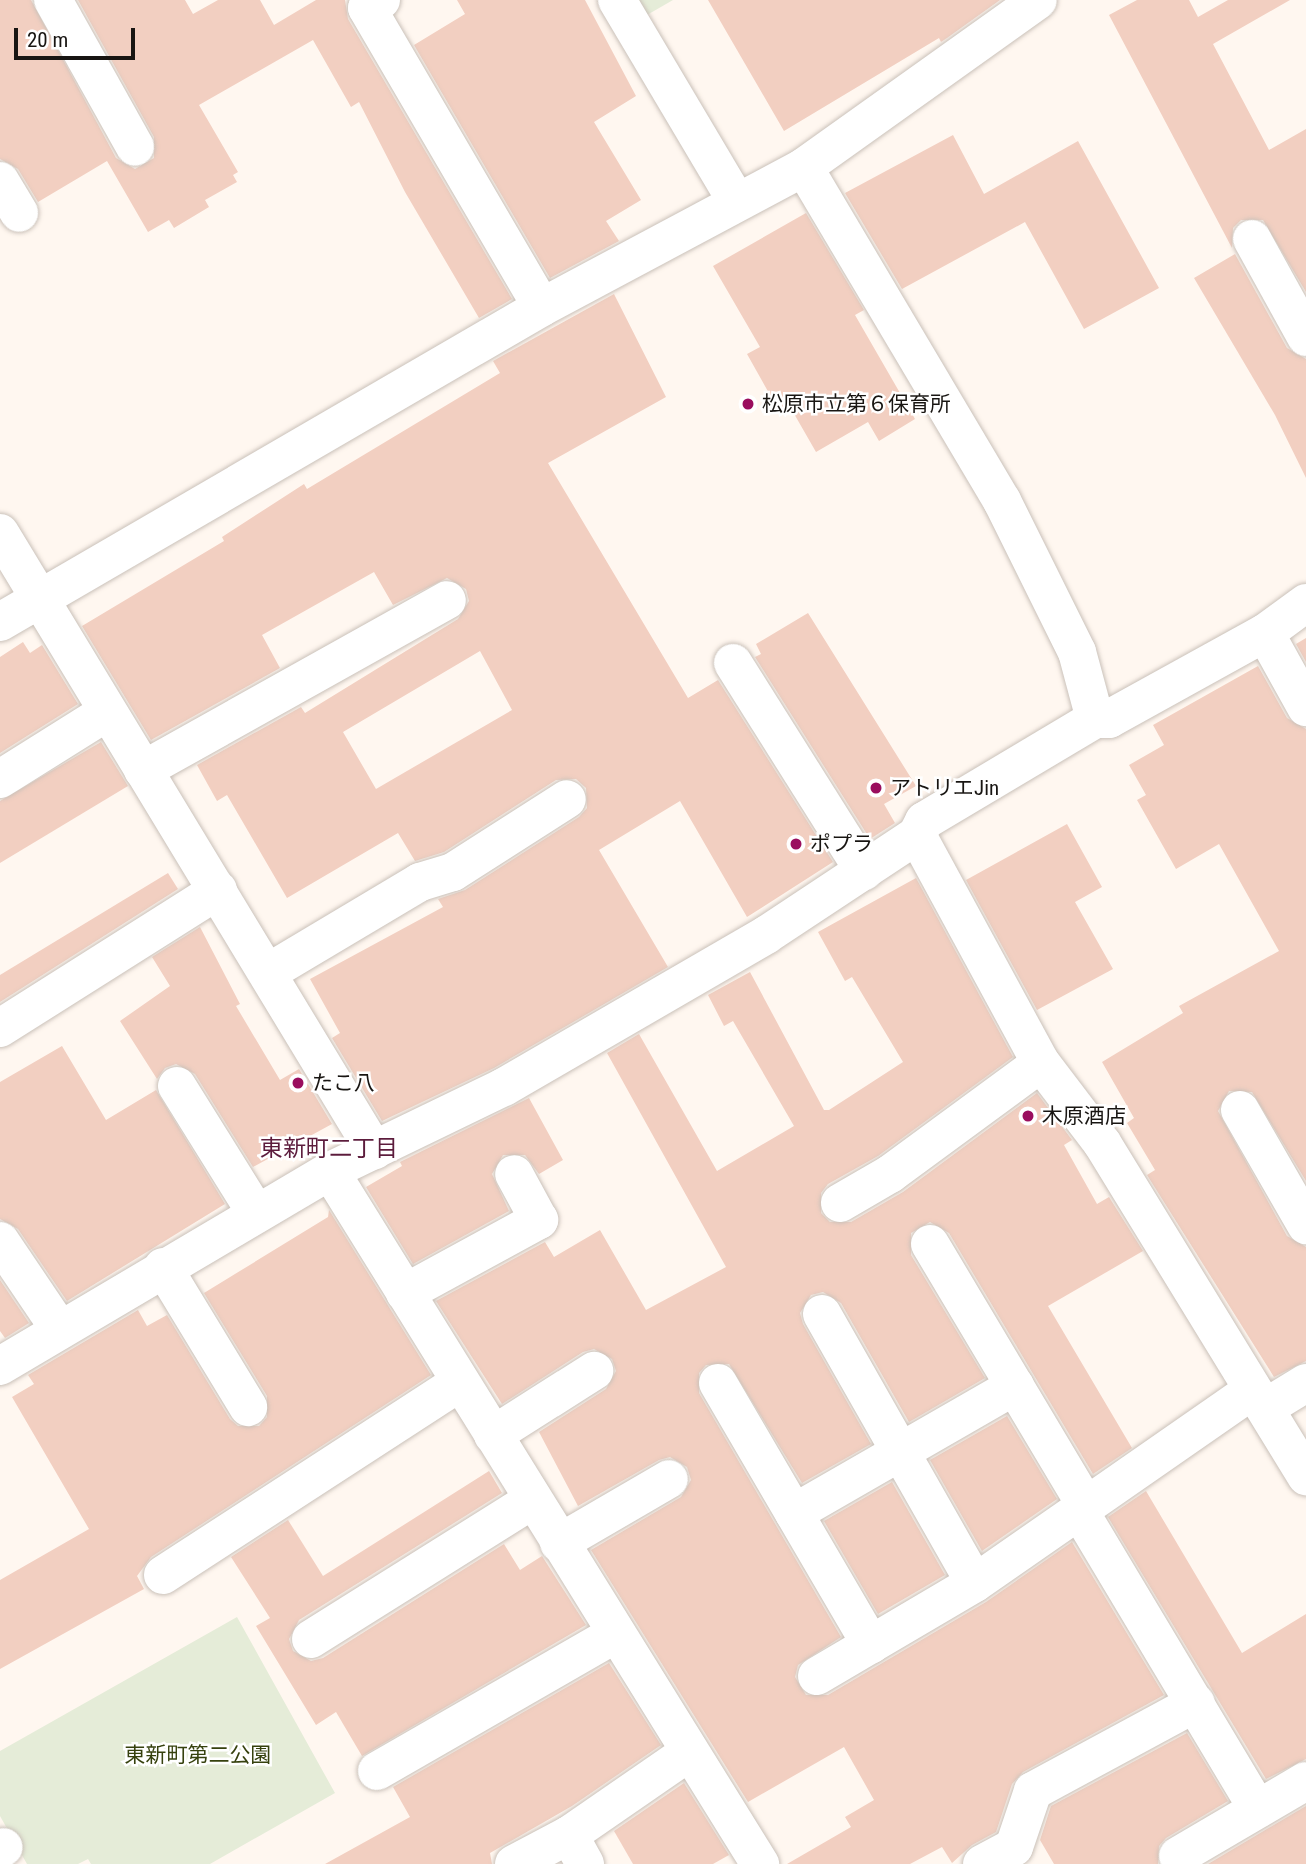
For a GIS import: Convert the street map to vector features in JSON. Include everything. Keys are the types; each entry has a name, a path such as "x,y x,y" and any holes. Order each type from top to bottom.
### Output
{"street":[{"path":"53,0 135,147"},
{"path":"382,0 367,8 542,307"},
{"path":"617,0 737,202"},
{"path":"0,622 542,307 804,166 1038,0"},
{"path":"804,166 1002,501 1077,652 1095,719"},
{"path":"1252,239 1306,337"},
{"path":"0,533 107,712 269,972 374,1150"},
{"path":"143,770 447,600"},
{"path":"0,1366 163,1267 330,1171 504,1087 766,935 917,835 924,821 1095,719 1109,719 1265,633 1306,603"},
{"path":"1265,633 1306,707"},
{"path":"733,663 864,871"},
{"path":"0,779 107,712"},
{"path":"269,972 420,882 453,872 567,799"},
{"path":"917,835 1041,1063 1102,1143 1306,1476"},
{"path":"0,1028 218,890"},
{"path":"840,1203 890,1174 1041,1063"},
{"path":"177,1086 256,1213"},
{"path":"1240,1110 1306,1225"},
{"path":"330,1171 688,1753 760,1864"},
{"path":"405,1293 539,1220 514,1174"},
{"path":"0,1241 61,1330"},
{"path":"930,1244 1015,1386 1083,1509 1258,1809"},
{"path":"163,1267 248,1407"},
{"path":"822,1314 975,1583"},
{"path":"493,1435 594,1371"},
{"path":"163,1574 460,1382"},
{"path":"718,1383 871,1645"},
{"path":"817,1676 975,1583 1083,1509 1259,1399 1306,1383"},
{"path":"794,1513 1015,1386"},
{"path":"559,1543 669,1479"},
{"path":"311,1639 533,1500"},
{"path":"377,1772 615,1633"},
{"path":"982,1864 1014,1847 1033,1791 1196,1703"},
{"path":"514,1864 577,1850 688,1753"},
{"path":"1178,1856 1306,1781"}],"green space":[{"path":"638,0 673,0 647,15"},
{"name":"東新町第二公園","path":"237,1617 335,1793 210,1864 91,1864 88,1859 78,1864 27,1864 0,1816 0,1751"}],"building":[{"path":"0,0 31,0 116,158 135,169 154,158 154,137 78,0 185,0 193,14 218,0 260,0 274,25 316,0 345,0 348,19 512,299 479,318 405,192 359,102 351,107 313,40 199,105 238,172 233,175 237,182 205,200 209,207 174,228 169,220 148,232 107,161 38,202 18,169 0,159"},
{"path":"457,0 585,0 636,96 594,122 641,200 606,221 619,241 550,278 414,45 465,14"},
{"path":"708,0 1000,0 941,42 939,38 784,131"},
{"path":"1137,0 1189,0 1198,17 1228,0 1290,0 1213,44 1269,150 1306,129 1306,292 1263,220 1241,220 1233,228 1232,248 1109,15"},
{"path":"953,135 984,194 1078,141 1159,288 1084,329 1025,222 902,289 845,193"},
{"path":"806,213 864,310 855,315 915,419 879,441 868,422 816,452 789,405 779,411 747,354 760,347 713,266"},
{"path":"1235,254 1287,348 1306,359 1306,478 1275,415 1194,278"},
{"path":"614,294 666,397 548,463 688,698 718,680 833,862 747,917 680,801 599,850 668,967 494,1068 382,1121 332,1038 340,1033 310,979 443,907 438,899 465,890 579,817 587,808 586,788 576,779 556,780 444,852 415,861 398,833 287,898 227,795 217,801 197,765 301,707 305,713 458,619 469,601 466,589 447,578 393,605 374,572 262,635 280,668 151,740 82,626 224,541 222,537 304,484 307,489 500,373 493,361","holes":["480,651 512,710 376,789 343,732"]},
{"path":"808,613 916,786 884,804 895,823 870,839 755,657 761,654 756,644"},
{"path":"1306,638 1306,662 1296,644"},
{"path":"23,642 30,653 42,645 78,704 0,753 0,657"},
{"path":"1258,666 1287,718 1306,729 1306,1181 1252,1092 1229,1091 1218,1111 1287,1236 1306,1247 1306,1361 1274,1377 1147,1175 1155,1170 1127,1123 1134,1118 1102,1062 1183,1013 1179,1006 1279,951 1219,844 1176,869 1137,800 1146,795 1129,765 1164,745 1153,725"},
{"path":"101,742 128,786 0,863 0,801"},
{"path":"1067,824 1102,887 1075,902 1113,969 1037,1010 966,880"},
{"path":"168,873 178,889 0,1002 0,975"},
{"path":"916,878 1013,1057 878,1156 828,1184 821,1193 821,1213 830,1222 851,1222 903,1192 1037,1093 1072,1140 1064,1145 1097,1204 1109,1197 1143,1251 1048,1306 1132,1448 1093,1474 949,1233 930,1222 911,1233 911,1255 985,1378 909,1422 841,1303 823,1292 811,1295 800,1313 803,1324 871,1444 802,1483 729,1364 706,1365 699,1373 699,1393 841,1637 798,1665 795,1677 806,1695 828,1695 986,1602 1072,1542 1164,1695 1023,1772 1012,1784 996,1832 972,1845 952,1863 942,1847 910,1864 787,1864 851,1827 845,1817 874,1800 844,1747 748,1802 591,1550 681,1497 691,1480 687,1467 670,1457 659,1460 578,1506 539,1432 606,1389 616,1371 612,1359 594,1349 583,1352 502,1404 436,1301 545,1242 554,1257 600,1230 646,1310 726,1267 607,1053 639,1034 717,1171 794,1126 733,1021 724,1026 708,995 750,972 824,1110 829,1110 903,1062 852,977 845,981 818,932"},
{"path":"200,927 240,1004 236,1006 280,1080 299,1069 332,1124 253,1167 195,1074 176,1064 165,1068 157,1079 120,1021 170,986 152,957"},
{"path":"62,1046 106,1120 156,1090 225,1204 67,1301 18,1229 0,1219 0,1082"},
{"path":"529,1098 563,1160 539,1174 525,1155 503,1155 492,1174 509,1211 413,1264 366,1187 402,1166 400,1162"},
{"path":"329,1210 431,1375 151,1557 137,1576 144,1589 0,1669 0,1580 89,1529 12,1397 34,1384 28,1375 138,1310 147,1326 167,1315 230,1419 238,1426 259,1426 267,1417 267,1396 204,1293 328,1217"},
{"path":"0,1280 29,1323 5,1338 0,1331"},
{"path":"1007,1416 1057,1499 982,1551 930,1460"},
{"path":"489,1471 502,1493 299,1620 289,1639 293,1651 311,1661 323,1658 504,1544 520,1570 542,1556 586,1625 362,1756 336,1712 316,1725 256,1626 270,1618 231,1557 288,1520 323,1576"},
{"path":"892,1482 945,1575 878,1614 824,1521"},
{"path":"1146,1491 1242,1653 1306,1614 1306,1759 1266,1779 1108,1517"},
{"path":"609,1663 661,1745 572,1806 490,1853 492,1864 325,1864 410,1817 393,1787"},
{"path":"1187,1733 1228,1801 1166,1838 1159,1846 1158,1864 1054,1864 1040,1840 1051,1806"},
{"path":"684,1783 729,1855 713,1864 633,1864 614,1831"},
{"path":"1306,1806 1306,1864 1208,1864"}],"place":[{"name":"松原市立第６保育所","path":"748,404"},
{"name":"アトリエJin","path":"876,788"},
{"name":"ポプラ","path":"796,844"},
{"name":"たこ八","path":"298,1083"},
{"name":"木原酒店","path":"1028,1116"}],"district":[{"name":"東新町二丁目","path":"329,1149"}]}
